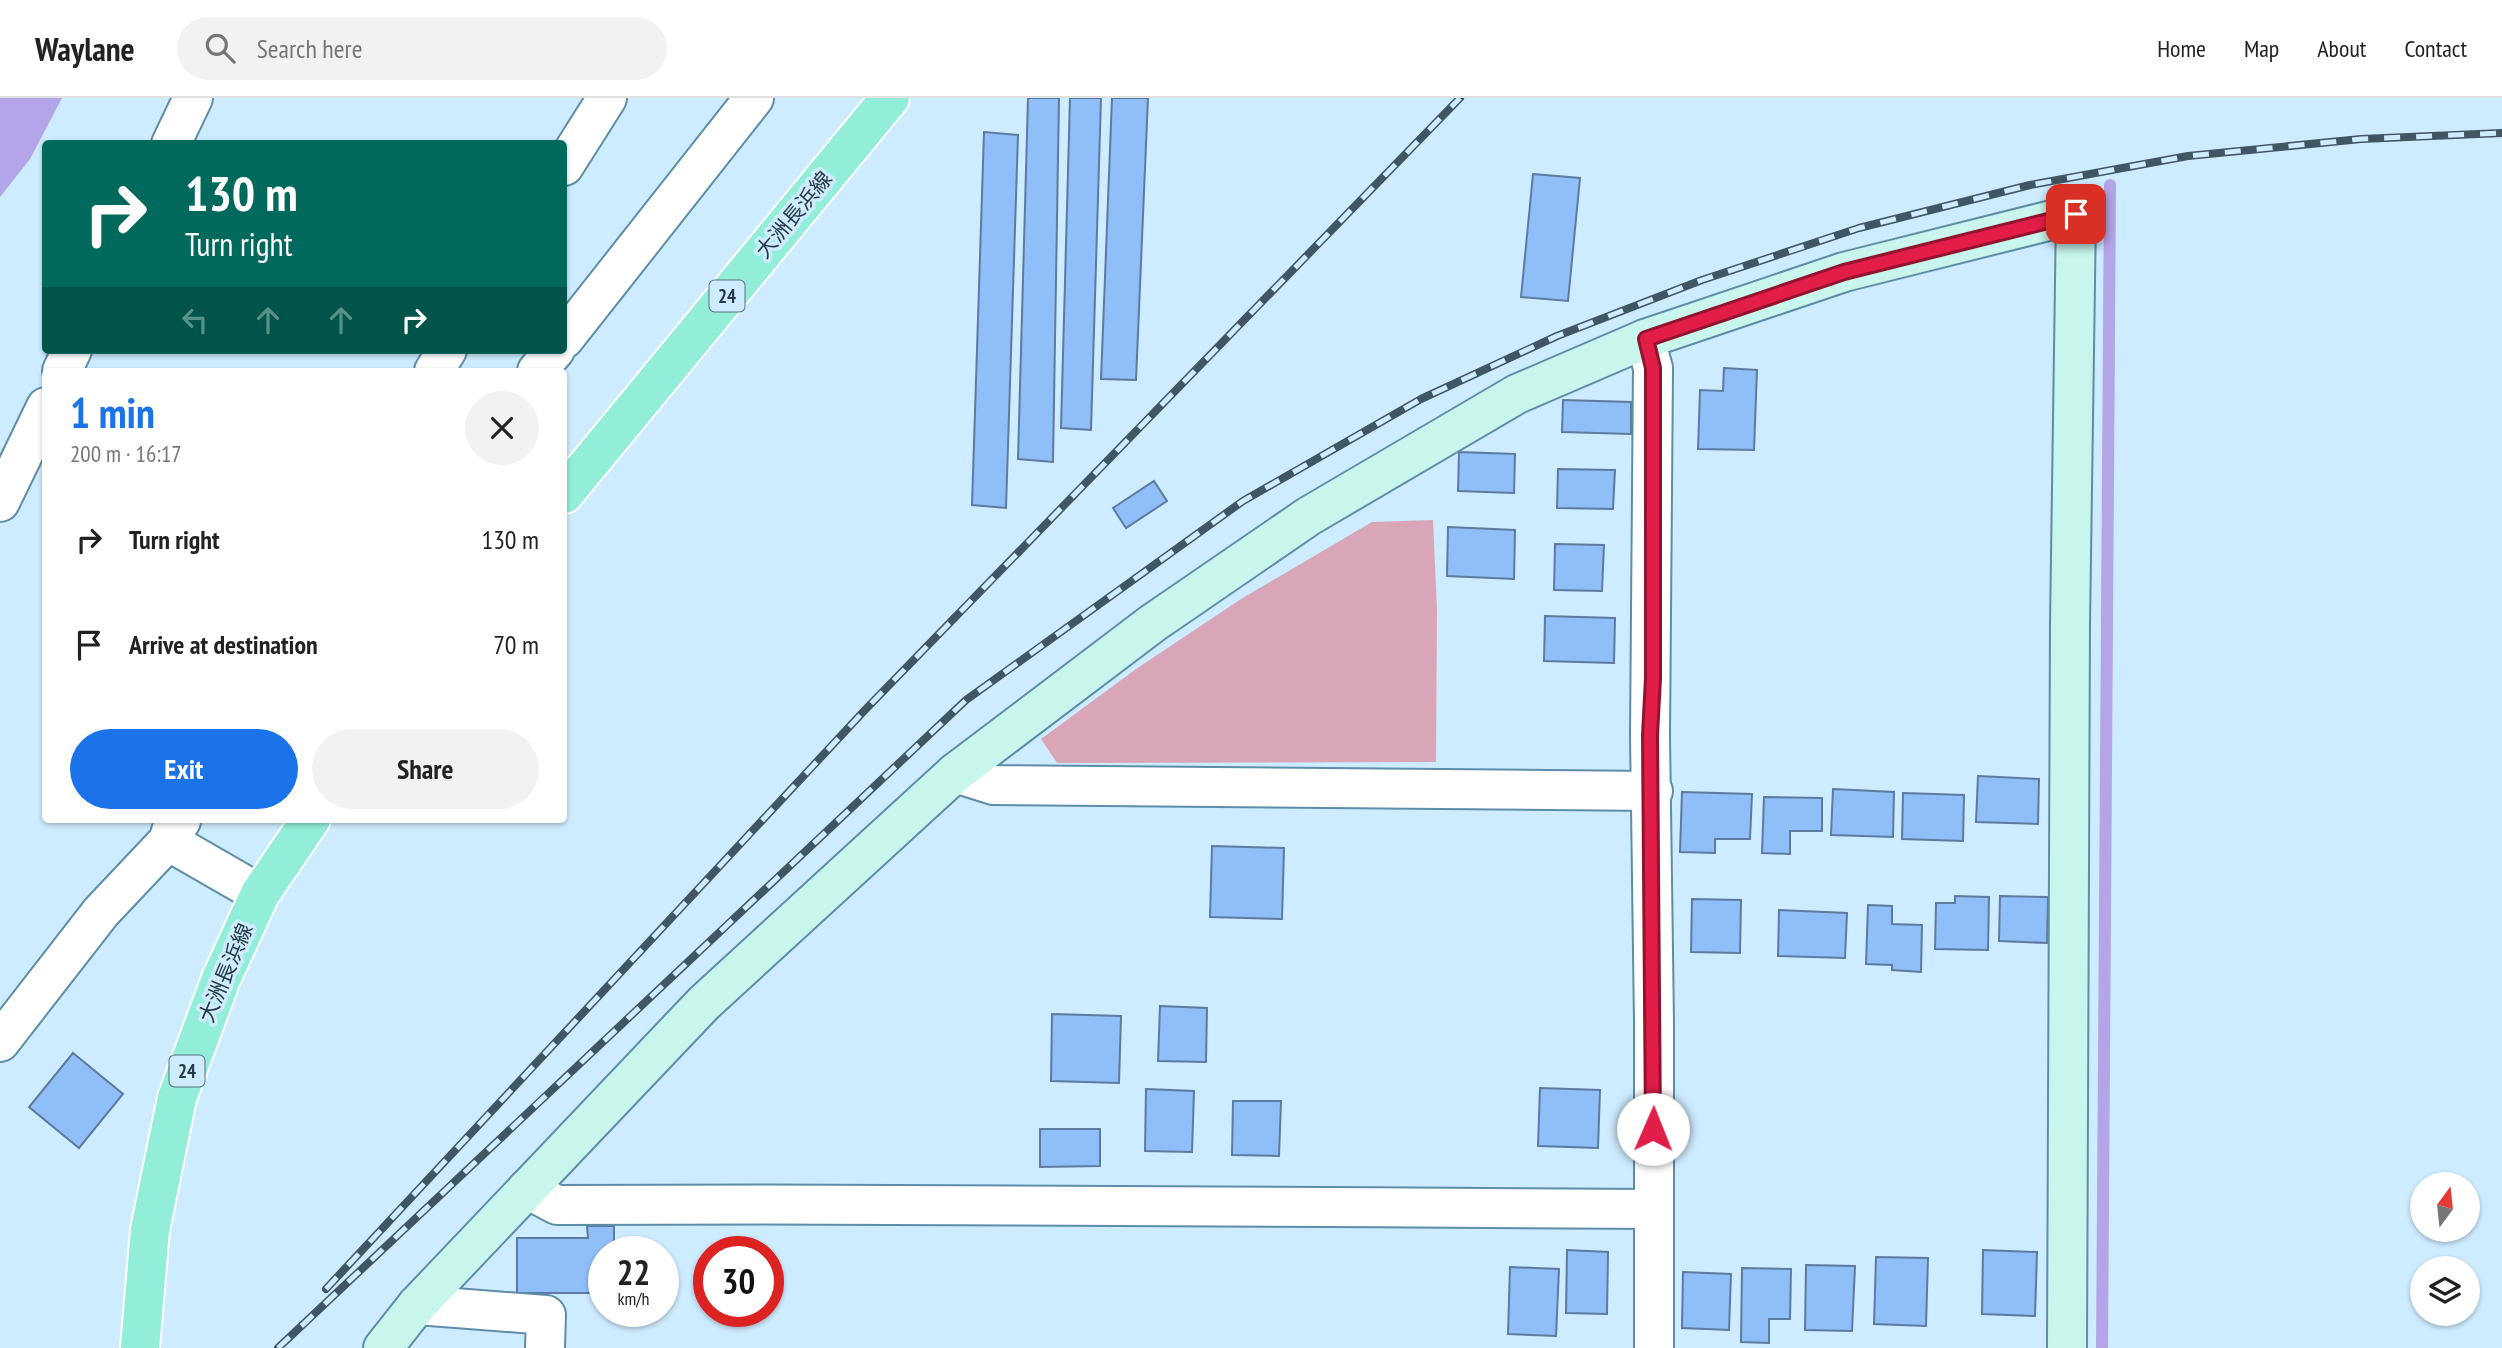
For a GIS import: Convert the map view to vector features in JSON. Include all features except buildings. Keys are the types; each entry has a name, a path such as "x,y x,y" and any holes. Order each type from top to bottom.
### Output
{"main road":[{"name":"大洲長浜線","path":"567,490 890,98"},
{"name":"大洲長浜線","path":"140,1348 150,1230 177,1098 221,979 260,894 308,823"}],"street":[{"path":"173,140 193,98"},
{"path":"567,161 607,98"},
{"path":"567,335 754,98"},
{"path":"383,1348 418,1305 704,1003 955,773 1153,623 1339,497 1517,394 1646,339 1844,272 2076,214 2070,625 2067,1348"},
{"path":"1646,339 1653,368 1653,678 1650,735 1653,791 1654,1348"},
{"path":"540,368 552,354"},
{"path":"0,502 42,415"},
{"path":"955,773 993,785 1653,791"},
{"path":"0,1042 102,912 175,826 260,894"},
{"path":"527,1189 556,1205 922,1203 1047,1207 1652,1209"},
{"path":"418,1305 546,1315 545,1348"}],"shaded area":[{"path":"0,98 62,98 30,159 0,197"},
{"path":"1433,520 1437,609 1436,762 1057,763 1041,739 1136,669 1241,599 1372,522"}],"waterway":[{"path":"2102,1348 2110,185"}],"railway":[{"path":"326,1289 864,711 1460,98"},
{"path":"278,1348 966,700 1243,501 1421,399 1557,336 1702,280 1859,228 2030,185 2188,156 2361,139 2502,133"}],"route":[{"path":"1653,1129 1653,791 1650,735 1653,678 1653,368 1646,339 1844,272 2076,214"}]}
